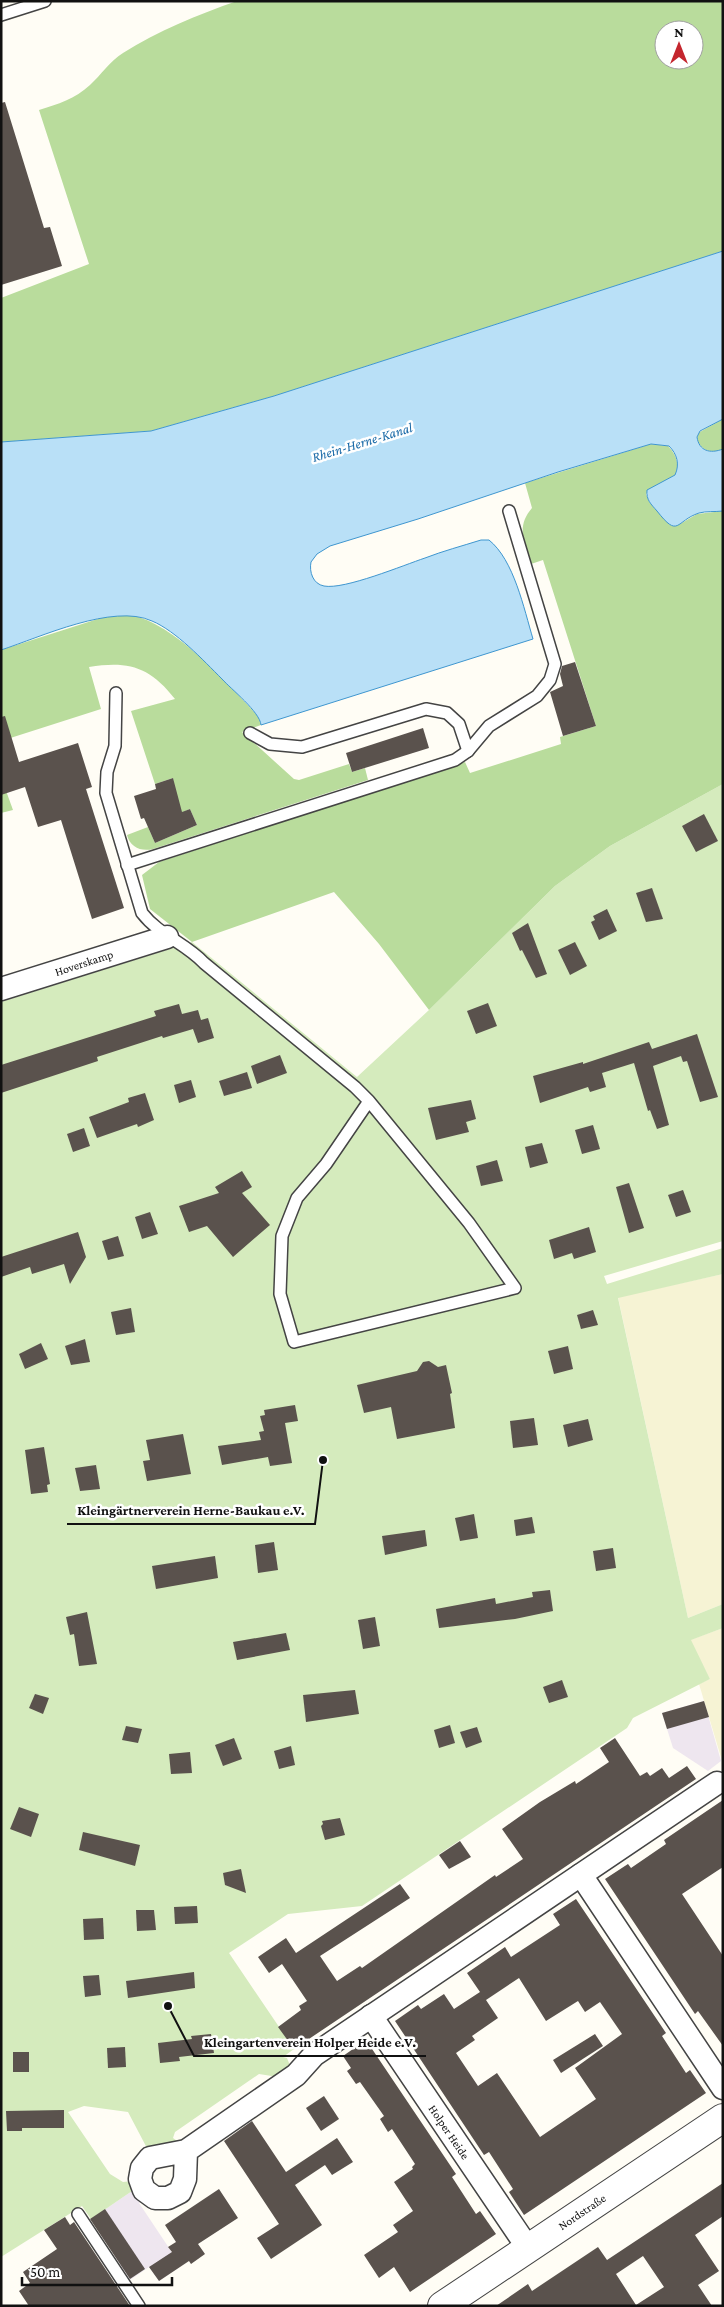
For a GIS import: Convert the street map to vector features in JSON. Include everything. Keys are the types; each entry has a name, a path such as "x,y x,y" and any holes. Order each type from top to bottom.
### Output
{"street":[{"name":"Hoverskamp","path":"1,989 167,936"},
{"path":"186,2150 296,2075 314,2055 717,1783"},
{"path":"581,1875 723,2088"},
{"name":"Holper Heide","path":"371,2016 528,2248"},
{"name":"Nordstraße","path":"442,2306 723,2118"}],"lane":[{"path":"1,15 44,1"},
{"path":"127,865 455,760 468,751 489,726 537,696 550,680 555,664 508,511"},
{"path":"116,693 115,746 108,772 106,793 142,913 153,926 193,951 204,963 355,1087 369,1101 470,1223 515,1288 294,1342 280,1294 282,1236 297,1198 326,1164 369,1101"},
{"path":"250,734 270,744 302,747 426,709 447,713 459,724 468,751"},
{"path":"78,2214 139,2306"}],"shaded area":[{"path":"723,1274 723,1604 688,1618 618,1297"},
{"path":"723,1628 723,1764 699,1684 710,1679 690,1640"},
{"path":"704,1701 721,1761 708,1771 673,1748 662,1713"},
{"path":"135,2189 143,2200 139,2203 181,2266 159,2281 149,2267 130,2280 91,2219"}],"green space":[{"path":"237,1 723,1 723,251 274,396 151,431 1,442 1,298 89,264 39,110 78,94 123,53 178,24"},
{"path":"723,419 723,449 711,451 704,449 697,439 698,433"},
{"path":"651,444 668,446 676,459 675,475 646,494 650,503 672,526 680,524 697,514 723,511 723,784 610,846 555,886 429,1010 379,944 334,892 192,942 150,909 142,875 159,862 465,762 470,773 561,744 560,737 596,726 543,560 531,564 526,549 523,535 524,521 532,508 525,483"},
{"path":"126,615 143,619 180,640 216,672 260,718 261,725 242,732 294,779 299,780 349,764 352,772 365,768 368,780 153,849 137,848 131,843 127,835 148,827 155,843 197,825 190,809 176,815 173,778 155,784 131,711 175,699 156,679 137,668 126,666 103,665 89,667 101,709 1,741 1,650 104,617"},
{"path":"1,777 13,810 1,813"},
{"path":"723,784 723,1241 604,1276 607,1284 723,1248 723,1274 618,1298 688,1618 723,1604 723,1628 691,1640 710,1679 633,1718 627,1728 362,1906 288,1914 229,1953 294,2049 283,2057 287,2058 291,2068 278,2077 259,2074 175,2132 173,2138 180,2143 148,2150 128,2112 84,2106 68,2112 110,2174 123,2182 133,2181 135,2189 91,2219 82,2206 1,2257 1,1002 192,942 357,1077 429,1010 555,886 610,846"}],"water":[{"name":"Rhein-Herne-Kanal","path":"723,251 723,419 700,431 697,437 700,445 706,450 723,449 723,511 699,513 677,526 669,524 649,502 647,490 675,475 677,459 669,446 651,444 330,546 317,554 311,562 311,573 317,583 324,586 333,586 359,581 439,553 481,540 489,540 498,549 512,572 533,639 261,725 251,707 198,655 180,639 152,621 136,617 118,616 98,619 56,630 1,650 1,442 151,431 274,396"}],"building":[{"path":"5,102 44,228 50,227 62,266 1,285 1,103"},
{"path":"575,662 596,726 563,736 550,692 563,686 560,674 562,666"},
{"path":"5,716 19,762 78,743 92,787 86,789 124,908 92,919 61,820 38,827 25,787 1,795 1,717"},
{"path":"423,728 429,748 352,772 346,753"},
{"path":"173,778 182,812 190,809 197,825 155,843 144,818 141,819 134,796 156,789 155,784"},
{"path":"704,814 718,841 696,852 682,826"},
{"path":"652,888 663,919 646,922 636,893"},
{"path":"607,909 617,931 599,940 591,922 595,920 593,916"},
{"path":"528,923 547,974 536,978 512,933"},
{"path":"575,942 587,966 570,975 558,950"},
{"path":"488,1003 497,1026 476,1034 467,1011"},
{"path":"179,1004 182,1014 198,1010 201,1020 208,1018 214,1038 198,1043 193,1029 163,1038 162,1036 97,1057 98,1061 1,1093 1,1065 156,1016 154,1011"},
{"path":"697,1034 718,1097 700,1102 687,1061 683,1062 681,1056 653,1066 669,1125 657,1129 650,1110 648,1111 634,1063 602,1073 606,1087 590,1092 588,1087 540,1103 533,1076 583,1062 583,1064 649,1042 652,1049"},
{"path":"280,1055 287,1073 257,1084 251,1066"},
{"path":"247,1072 252,1088 224,1096 219,1081"},
{"path":"191,1080 196,1097 179,1103 174,1085"},
{"path":"145,1093 154,1120 138,1127 137,1124 97,1138 89,1117 129,1102 128,1098"},
{"path":"471,1100 476,1119 466,1122 469,1132 436,1140 428,1108"},
{"path":"593,1125 600,1149 582,1154 575,1130"},
{"path":"84,1128 90,1146 73,1152 67,1134"},
{"path":"542,1143 548,1163 530,1168 525,1147"},
{"path":"497,1160 503,1181 481,1186 476,1166"},
{"path":"242,1171 252,1187 242,1193 270,1225 233,1257 207,1226 189,1232 179,1206 219,1193 215,1187"},
{"path":"629,1183 644,1228 629,1233 616,1187"},
{"path":"683,1190 691,1212 676,1217 668,1195"},
{"path":"150,1212 158,1234 142,1239 135,1217"},
{"path":"589,1227 596,1252 574,1259 572,1253 554,1259 549,1240"},
{"path":"78,1232 86,1257 70,1284 64,1264 32,1274 30,1267 1,1277 1,1257"},
{"path":"118,1236 124,1256 108,1260 102,1241"},
{"path":"131,1308 135,1332 116,1335 111,1312"},
{"path":"593,1310 598,1325 581,1329 577,1315"},
{"path":"85,1339 90,1362 71,1365 65,1346"},
{"path":"41,1343 48,1359 25,1369 19,1354"},
{"path":"568,1346 573,1369 554,1374 548,1351"},
{"path":"429,1361 438,1367 446,1365 452,1393 450,1394 455,1428 397,1439 391,1407 364,1413 357,1385 417,1371 423,1362"},
{"path":"295,1405 298,1421 285,1423 292,1463 270,1466 268,1457 222,1465 218,1446 261,1440 259,1432 264,1431 260,1416 265,1415 264,1410"},
{"path":"534,1418 538,1445 513,1448 510,1421"},
{"path":"588,1419 593,1440 568,1447 563,1425"},
{"path":"183,1434 191,1474 147,1481 143,1461 150,1460 146,1440"},
{"path":"44,1447 50,1484 47,1485 48,1492 31,1494 25,1450"},
{"path":"96,1465 100,1489 80,1491 75,1468"},
{"path":"474,1514 478,1538 460,1541 455,1518"},
{"path":"532,1517 535,1533 516,1536 514,1520"},
{"path":"425,1530 427,1546 385,1555 382,1536"},
{"path":"274,1542 278,1570 258,1573 255,1545"},
{"path":"613,1548 616,1568 596,1571 593,1551"},
{"path":"215,1556 218,1578 156,1589 152,1566"},
{"path":"550,1590 553,1611 515,1619 439,1628 436,1609 495,1598 496,1604 533,1597 532,1592"},
{"path":"87,1612 97,1664 79,1666 74,1634 70,1635 66,1617"},
{"path":"375,1617 380,1646 363,1649 358,1620"},
{"path":"286,1633 290,1650 237,1660 233,1642"},
{"path":"562,1680 568,1697 549,1703 543,1687"},
{"path":"355,1690 359,1714 306,1722 303,1695"},
{"path":"35,1694 49,1698 43,1714 29,1708"},
{"path":"704,1701 709,1717 667,1729 662,1713"},
{"path":"450,1725 455,1743 439,1748 434,1730"},
{"path":"126,1726 142,1729 138,1743 122,1740"},
{"path":"477,1727 482,1742 466,1748 460,1732"},
{"path":"234,1738 242,1759 223,1766 215,1745"},
{"path":"615,1738 640,1776 647,1772 650,1776 662,1768 669,1778 687,1766 696,1779 294,2049 278,2027 301,2010 299,2006 307,2001 282,1964 269,1973 258,1957 286,1938 296,1953 400,1884 410,1898 320,1956 337,1981 360,1966 362,1968 495,1875 496,1877 523,1859 502,1829 540,1802 575,1781 576,1784 609,1762 600,1748"},
{"path":"291,1746 295,1765 279,1769 274,1751"},
{"path":"190,1752 192,1773 171,1774 169,1754"},
{"path":"723,1800 723,1867 682,1894 723,1956 723,2046 698,2011 695,2014 605,1879 628,1864 631,1868 666,1844 664,1840"},
{"path":"19,1807 39,1814 31,1837 10,1829"},
{"path":"340,1818 345,1835 325,1840 321,1826 323,1824 322,1821"},
{"path":"83,1832 140,1845 135,1866 79,1850"},
{"path":"460,1841 471,1857 449,1869 439,1855"},
{"path":"241,1869 246,1893 225,1885 223,1873"},
{"path":"576,1899 666,2033 662,2036 686,2073 690,2070 706,2093 524,2215 509,2192 513,2189 489,2152 484,2155 395,2021 418,2005 421,2009 444,1994 454,2009 480,1992 467,1973 505,1947 511,1957 560,1925 553,1914","holes":["519,1978 546,2021 578,2001 585,2012 600,2002 622,2034 575,2068 596,2099 540,2137 497,2073 478,2086 456,2053 475,2040 472,2036 498,2018 486,2000"]},
{"path":"197,1906 198,1923 175,1924 174,1907"},
{"path":"136,1910 154,1910 156,1930 137,1931"},
{"path":"103,1918 104,1939 84,1940 83,1919"},
{"path":"194,1972 195,1988 128,1998 126,1981"},
{"path":"99,1975 101,1995 85,1997 83,1976"},
{"path":"211,2034 214,2053 179,2057 180,2061 160,2063 158,2043 192,2039 191,2036"},
{"path":"595,2034 603,2046 561,2073 553,2060"},
{"path":"366,2040 456,2174 452,2177 476,2214 480,2211 496,2234 410,2292 394,2267 379,2278 364,2255 398,2232 393,2225 413,2211 394,2182 413,2169 412,2167 415,2164 392,2129 388,2132 380,2119 384,2116 360,2082 356,2084 347,2071 351,2068 343,2056"},
{"path":"125,2047 126,2067 108,2068 107,2048"},
{"path":"13,2052 29,2052 29,2072 13,2072"},
{"path":"324,2096 339,2119 321,2131 306,2108"},
{"path":"64,2110 64,2128 22,2128 22,2131 7,2131 6,2111"},
{"path":"252,2121 286,2172 337,2138 353,2162 332,2175 325,2165 295,2185 322,2225 271,2259 257,2238 279,2224 224,2141"},
{"path":"723,2183 723,2216 695,2235 719,2271 698,2285 712,2306 496,2306 528,2284 532,2291 598,2247 607,2260","holes":["643,2256 664,2287 636,2305 616,2274"]},
{"path":"219,2189 238,2218 198,2244 205,2254 191,2264 189,2261 159,2281 149,2267 172,2252 168,2247 176,2242 165,2225"},
{"path":"105,2209 145,2269 130,2279 90,2219"},
{"path":"65,2217 70,2225 74,2222 130,2306 29,2306 19,2291 30,2283 23,2272 57,2249 44,2230"}],"place":[{"name":"Kleingärtnerverein Herne-Baukau e.V.","path":"323,1460"},
{"name":"Kleingartenverein Holper Heide e.V.","path":"168,2006"}]}
